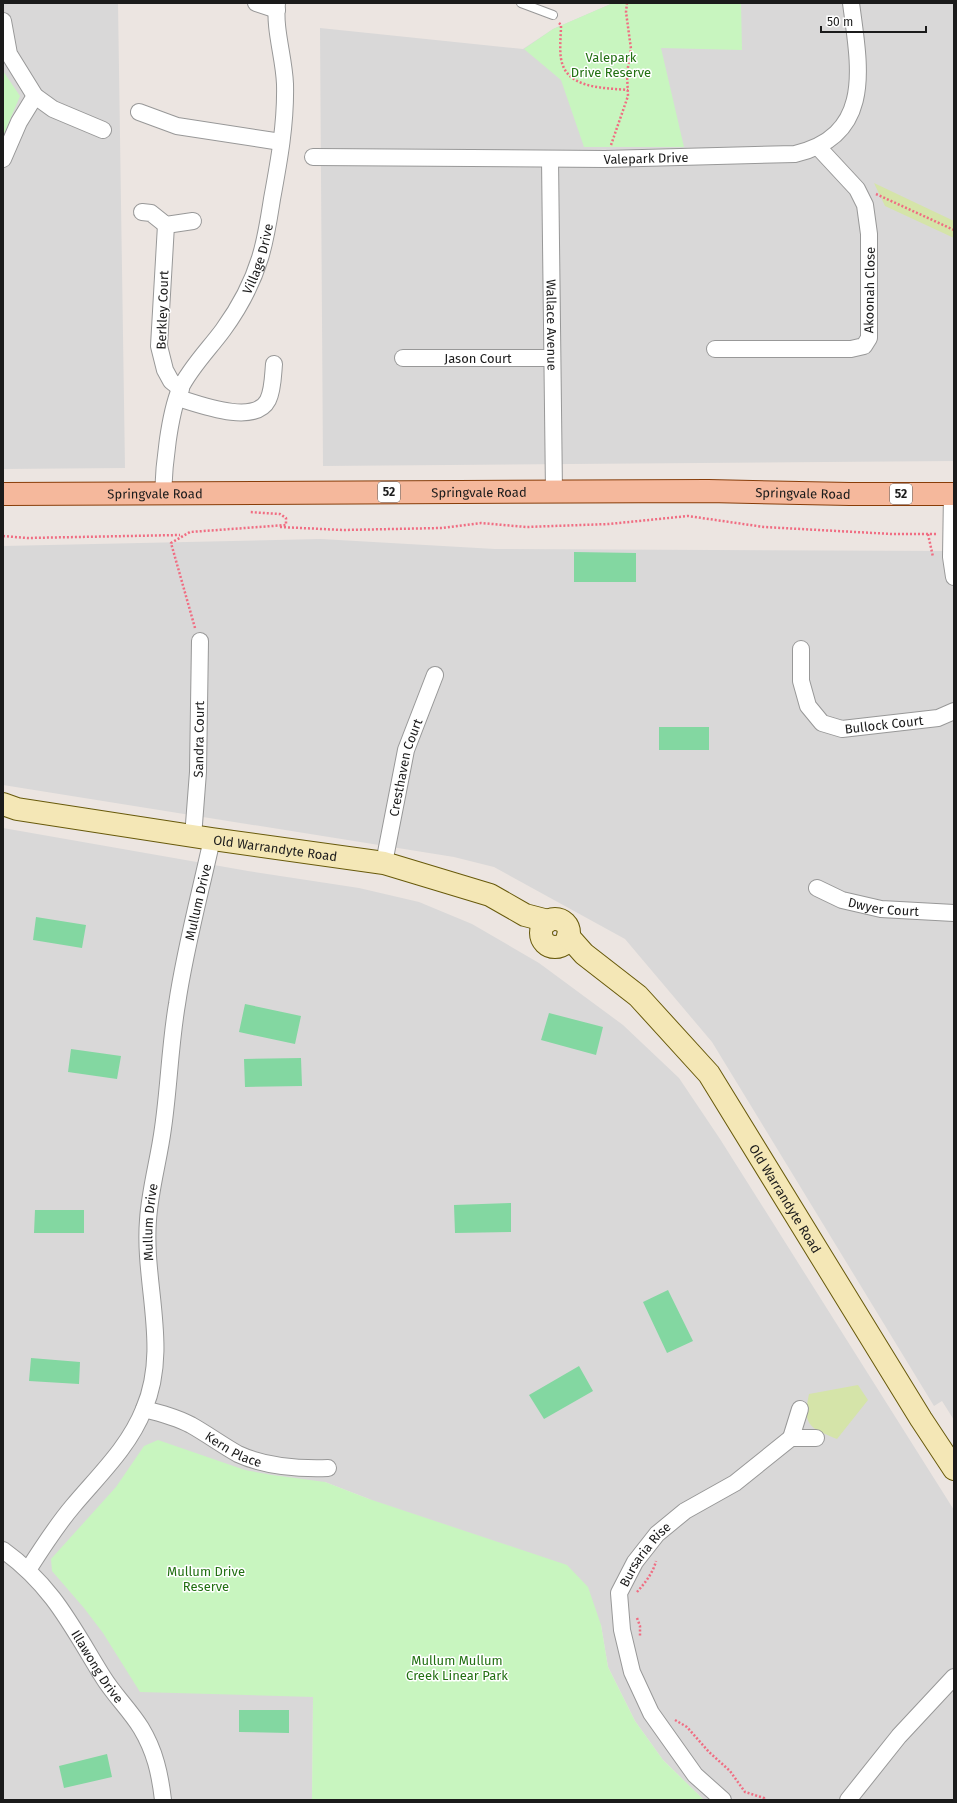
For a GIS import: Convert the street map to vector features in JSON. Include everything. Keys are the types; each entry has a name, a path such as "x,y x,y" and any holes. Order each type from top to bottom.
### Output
{"main road":[{"name":"Springvale Road","path":"3,494 554,492 953,494"},
{"name":"Old Warrandyte Road","path":"8,808 202,838 384,863 490,895 545,927 542,938 547,944 555,947 564,941 584,954 638,996 709,1074 921,1419 954,1469"}],"street":[{"path":"256,3 277,6"},
{"name":"Valepark Drive","path":"313,157 605,159 795,154 818,147 842,126 850,115 856,100 859,72 851,3"},
{"name":"Village Drive","path":"163,494 169,440 179,394 196,365 224,329 253,279 267,228 284,128 285,84 278,39 277,6"},
{"path":"3,21 9,54 35,96 53,109 103,130"},
{"path":"3,159 19,122 35,96"},
{"path":"139,112 177,126 282,142"},
{"name":"Akoonah Close","path":"715,349 851,349 864,346 869,338 870,234 868,216 865,205 857,189 818,147"},
{"name":"Wallace Avenue","path":"550,159 554,492"},
{"path":"142,212 151,213 166,226 193,222"},
{"name":"Berkley Court","path":"166,226 159,346 165,370 179,394"},
{"name":"Jason Court","path":"404,358 552,358"},
{"path":"179,394 219,411 242,414 252,411 262,407 268,401 274,364"},
{"path":"953,494 951,557 954,578"},
{"name":"Sandra Court","path":"200,641 198,772 202,838"},
{"name":"Bullock Court","path":"801,649 801,682 808,706 822,723 842,729 938,718 954,711"},
{"name":"Cresthaven Court","path":"384,863 406,750 435,674"},
{"name":"Mullum Drive","path":"28,1570 58,1524 121,1451 132,1434 144,1409 154,1381 157,1355 156,1329 147,1246 150,1200 162,1138 177,1002 202,838"},
{"name":"Dwyer Court","path":"817,888 842,900 881,909 954,913"},
{"name":"Kern Place","path":"144,1409 189,1424 239,1454 258,1461 280,1466 328,1468"},
{"name":"Bursaria Rise","path":"723,1800 695,1775 651,1713 632,1672 622,1630 619,1593 635,1562 657,1534 685,1511 735,1483 776,1452 791,1438 800,1409"},
{"path":"791,1438 816,1438"},
{"name":"Illawong Drive","path":"3,1550 28,1570 54,1597 71,1622 104,1679 141,1728 153,1751 160,1776 163,1800"},
{"path":"848,1800 899,1736 954,1677"}],"lane":[{"path":"521,3 553,15"}],"path":[{"path":"605,159 628,96 627,73 631,48 626,12 627,3"},
{"path":"553,15 561,26 563,68 570,77 579,83 628,90"},
{"path":"850,181 954,230"},
{"path":"245,511 280,514 286,518 286,525 280,527"},
{"path":"200,641 190,616 171,543 190,532 280,527 343,530 442,528 481,524 526,526 609,524 688,516 764,528 951,534"},
{"path":"928,534 933,557"},
{"path":"3,536 35,538 183,535"},
{"path":"636,1595 646,1584 655,1566 656,1558"},
{"path":"635,1611 640,1626 639,1642"},
{"path":"671,1718 687,1727 709,1752 730,1771 745,1792 758,1795 764,1798 764,1800"}],"shaded area":[{"path":"3,3 118,3 125,468 3,469"},
{"path":"613,3 954,3 954,461 323,466 320,28 523,49 553,29"},
{"path":"321,539 495,549 954,551 954,1420 942,1401 934,1406 712,1042 625,939 494,867 454,857 3,785 3,546"},
{"path":"3,828 248,871 359,888 419,902 472,924 539,963 623,1025 679,1078 720,1139 954,1510 954,1800 704,1800 663,1760 635,1721 608,1667 601,1625 369,1499 325,1482 313,1697 312,1800 3,1800"}],"green space":[{"name":"Valepark Drive Reserve","path":"613,3 741,3 742,50 661,48 684,147 584,147 561,80 524,49 553,29"},
{"path":"3,71 20,96 3,136"},
{"path":"874,183 954,221 954,238 885,206"},
{"path":"574,552 636,553 636,582 574,582"},
{"path":"659,727 709,727 709,750 659,750"},
{"path":"36,917 86,925 82,948 33,940"},
{"path":"245,1004 301,1016 295,1044 239,1032"},
{"path":"549,1013 603,1027 596,1055 541,1040"},
{"path":"71,1049 121,1056 117,1079 68,1072"},
{"path":"301,1058 302,1086 245,1087 244,1059"},
{"path":"511,1203 511,1232 455,1233 454,1205"},
{"path":"35,1210 84,1210 84,1233 34,1233"},
{"path":"668,1290 693,1341 667,1353 643,1302"},
{"path":"31,1358 80,1362 79,1384 29,1381"},
{"path":"579,1366 593,1391 544,1419 529,1395"},
{"path":"858,1385 868,1400 837,1439 820,1432 810,1424 807,1413 809,1394"},
{"name":"Mullum Mullum Creek Linear Park","path":"158,1440 245,1470 325,1482 369,1499 567,1565 588,1587 601,1625 608,1667 635,1721 663,1760 704,1800 312,1800 313,1697 140,1692 103,1633 84,1608 52,1571 51,1559 116,1487 144,1446"},
{"path":"239,1710 289,1710 289,1733 239,1732"},
{"path":"107,1754 112,1777 64,1788 59,1766"}],"park label":[{"name":"Mullum Drive Reserve","path":"206,1578"}]}
